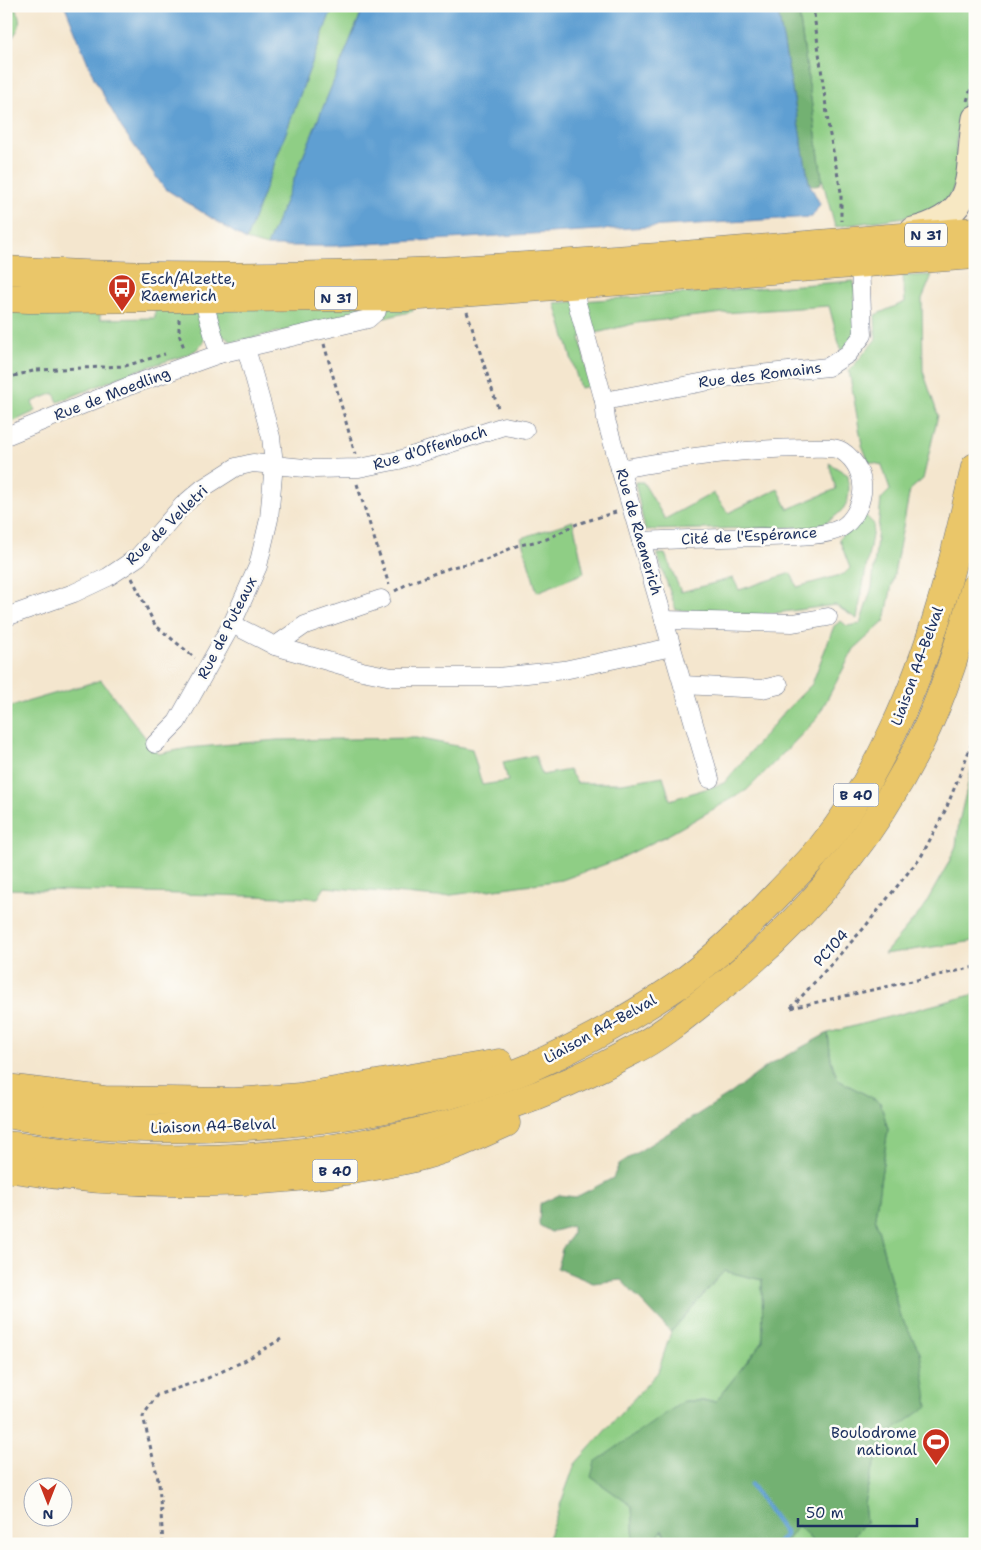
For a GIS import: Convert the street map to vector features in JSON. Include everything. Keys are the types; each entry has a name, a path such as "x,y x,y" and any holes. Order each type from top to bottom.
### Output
{"main road":[{"path":"883,250 942,222 962,202 971,182 972,135 975,118"},
{"name":"N 31","path":"6,298 377,298 571,274 883,250 975,231"},
{"name":"N 31","path":"6,270 100,276 402,273 571,274 860,264 883,250 922,252 973,259"},
{"name":"Liaison A4-Belval","path":"6,1114 98,1127 231,1129 364,1114 463,1091 527,1068 632,1015 678,985 717,954 750,923 820,849 844,814 892,734 907,700 946,586 975,467"},
{"name":"Liaison A4-Belval","path":"6,1144 74,1153 154,1159 235,1158 325,1149 396,1138 506,1108 566,1084 636,1049 684,1017 751,964 819,895 857,848 920,743 960,642 975,587"},
{"name":"B 40","path":"6,1088 104,1100 167,1103 235,1102 300,1098 486,1067 523,1056 591,1026 632,1015"},
{"name":"B 40","path":"6,1168 66,1176 122,1180 224,1181 298,1176 412,1159 471,1138 584,1088 636,1049"}],"street":[{"name":"Rue des Romains","path":"604,401 731,377 828,367 848,354 863,335 860,264"},
{"name":"Rue de Raemerich","path":"571,274 604,401 606,420 710,779"},
{"path":"203,299 219,354 373,316 376,311 377,298"},
{"name":"Rue de Puteaux","path":"155,744 177,722 232,624 258,566 269,519 274,464 271,437 246,348"},
{"name":"Rue de Moedling","path":"6,436 129,386 187,356 219,354"},
{"name":"Rue d'Offenbach","path":"274,464 315,470 355,468 399,460 504,426 525,430"},
{"name":"Cité de l'Espérance","path":"620,469 704,455 781,448 831,448 841,450 852,460 860,476 860,503 854,515 841,528 826,532 789,536 641,541"},
{"name":"Rue de Velletri","path":"6,617 74,593 108,577 138,557 183,505 203,488 236,467 253,463 274,464"},
{"path":"274,646 305,625 381,599"},
{"path":"664,620 793,623 828,617"},
{"path":"232,624 274,646 362,671 392,677 498,677 564,670 672,647"},
{"path":"683,686 762,689 779,685"}],"path":[{"path":"813,6 829,130 841,192 843,210 840,230"},
{"path":"973,259 975,291"},
{"path":"464,303 504,426"},
{"path":"179,318 179,334 187,356"},
{"path":"321,330 355,468 392,593 409,583 452,567 486,560 516,546 547,540 577,524 631,508"},
{"path":"176,351 187,356"},
{"path":"6,378 37,370 125,366 167,353"},
{"path":"126,565 155,624 207,668"},
{"name":"PC104","path":"975,736 946,809 922,855 864,928 791,1008 975,967"},
{"path":"163,1544 159,1483 143,1416 156,1395 208,1378 246,1360 282,1339"}],"green space":[{"path":"6,6 13,6 17,11 19,26 6,43"},
{"path":"333,6 364,6 267,246 246,240"},
{"path":"777,6 798,6 822,178 820,185 814,186 809,183"},
{"path":"798,6 975,6 975,66 965,93 956,143 957,176 952,192 939,208 926,214 835,227 822,178"},
{"path":"932,275 922,299 923,371 938,415 923,479 910,490 885,621 854,649 816,720 747,790 668,835 617,860 562,880 437,897 325,887 318,898 6,889 6,708 101,680 158,754 188,748 277,740 416,738 472,749 482,785 508,781 503,762 535,755 542,775 569,770 577,783 622,783 663,776 670,800 724,783 786,710 812,684 834,626 841,621 847,626 860,624 872,587 881,499 890,490 882,465 869,462 862,445 849,371 876,339 875,315 905,302 903,276"},
{"path":"854,281 858,335 841,351 829,306 724,313 637,323 580,337 590,386 580,388 555,303"},
{"path":"413,304 413,311 385,318 376,311 232,342 219,333 207,332 203,342 196,350 186,355 135,371 58,402 54,393 32,402 36,411 6,425 6,306 100,307 100,319 155,318 155,307 187,307 208,318 218,307"},
{"path":"829,463 848,475 849,494 840,512 818,527 645,530 635,482 643,482 665,519 713,493 728,513 778,489 788,509 836,489"},
{"path":"862,512 874,524 857,619 835,605 761,615 676,610 657,554 665,554 681,592 733,578 739,590 791,573 797,587 844,574 850,568 839,539"},
{"path":"573,521 584,573 537,592 521,538"},
{"path":"972,767 975,768 975,941 884,954 922,910 949,862 956,846 959,822"},
{"path":"975,994 975,1544 838,1544 854,1542 854,1535 866,1523 864,1503 871,1474 883,1438 920,1352 899,1313 875,1217 888,1129 880,1102 838,1080 831,1060 828,1033"},
{"path":"828,1033 831,1060 838,1080 880,1102 888,1129 875,1217 899,1313 920,1352 928,1406 883,1438 884,1442 871,1474 864,1503 866,1523 854,1535 855,1542 815,1544 798,1525 784,1544 670,1544 662,1530 654,1544 634,1544 632,1506 591,1477 595,1462 684,1401 716,1401 763,1341 762,1280 724,1271 671,1332 621,1280 593,1283 557,1268 562,1249 572,1234 572,1226 551,1232 539,1225 540,1204 559,1195 576,1197 613,1178 619,1164 730,1094 769,1065"},
{"path":"724,1271 762,1280 763,1341 716,1401 684,1401 591,1477 632,1506 634,1544 546,1544 575,1464 658,1372 671,1332"},
{"path":"798,1525 815,1544 784,1544"},
{"path":"662,1530 670,1544 654,1544"}],"water":[{"path":"65,6 333,6 246,240 164,188 121,127 94,78"},
{"path":"364,6 777,6 809,183 820,204 812,217 335,246 267,246"}],"waterway":[{"path":"751,1485 786,1534 778,1544"}],"place":[{"name":"Esch/Alzette, Raemerich","path":"122,312"},
{"name":"Boulodrome national","path":"936,1466"}]}
